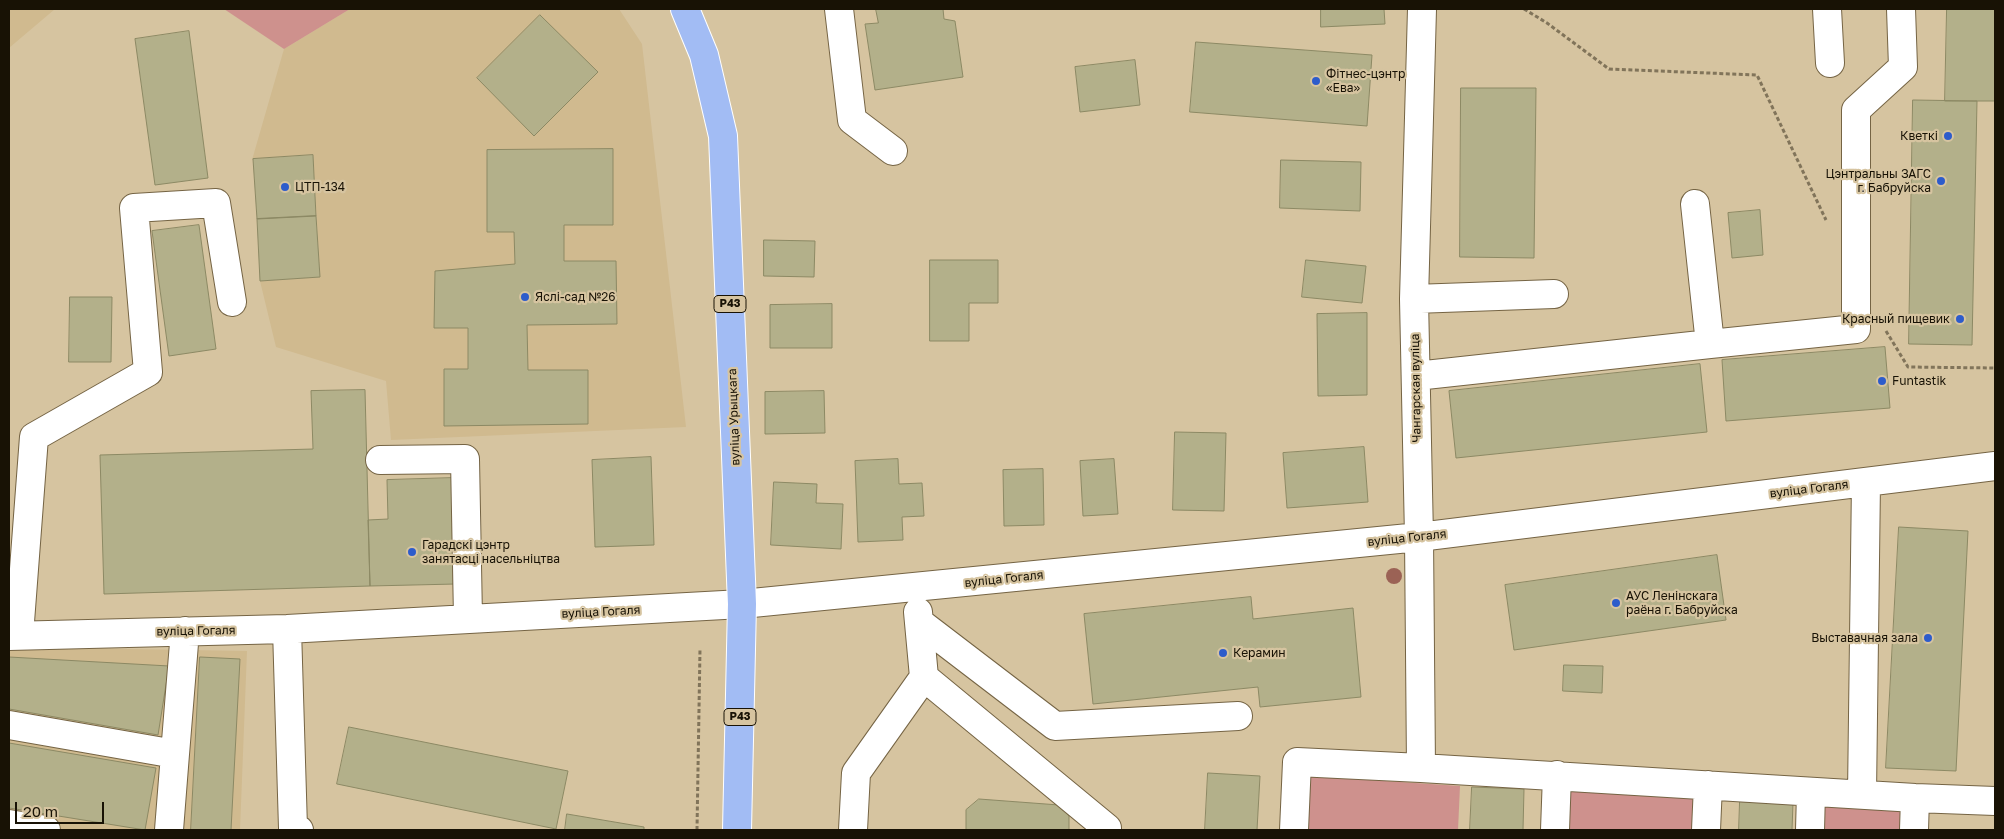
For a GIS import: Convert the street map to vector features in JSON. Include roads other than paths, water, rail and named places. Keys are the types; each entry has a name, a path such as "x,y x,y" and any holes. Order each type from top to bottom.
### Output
{"main road":[{"name":"вуліца Урыцкага","path":"685,9 704,56 723,136 742,604 736,830"}],"street":[{"path":"839,9 852,120 893,151"},
{"name":"Чангарская вуліца","path":"1421,768 1414,299 1422,9"},
{"path":"1826,9 1830,63"},
{"path":"1416,376 1856,329 1856,110 1903,67 1900,9"},
{"path":"14,636 34,437 148,372 134,208 216,204 232,302"},
{"path":"1695,204 1710,344"},
{"path":"1414,299 1554,294"},
{"path":"380,460 465,459 468,618"},
{"name":"вуліца Гогаля","path":"14,636 287,629 742,604 1419,537 1995,466"},
{"path":"1862,794 1866,482"},
{"path":"853,830 856,773 924,677 916,588"},
{"path":"919,622 1054,726 1238,716"},
{"path":"287,629 295,830"},
{"path":"169,830 185,631"},
{"path":"924,677 1107,828 1107,830"},
{"path":"9,726 175,754"},
{"path":"1294,830 1297,762 1995,801"},
{"path":"1555,830 1557,776"},
{"path":"1706,830 1708,785"},
{"path":"1810,830 1811,792"},
{"path":"1914,830 1915,798"},
{"path":"9,824 46,830"}],"place":[{"name":"Фітнес-цэнтр «Ева»","path":"1316,81"},
{"name":"Кветкі","path":"1948,136"},
{"name":"Цэнтральны ЗАГС г. Бабруйска","path":"1941,181"},
{"name":"ЦТП-134","path":"285,187"},
{"name":"Яслі-сад №26","path":"525,297"},
{"name":"Красный пищевик","path":"1960,319"},
{"name":"Funtastik","path":"1882,381"},
{"name":"Гарадскі цэнтр занятасці насельніцтва","path":"412,552"},
{"name":"АУС Ленінскага раёна г. Бабруйска","path":"1616,603"},
{"name":"Выставачная зала","path":"1928,638"},
{"name":"Керамин","path":"1223,653"}]}
